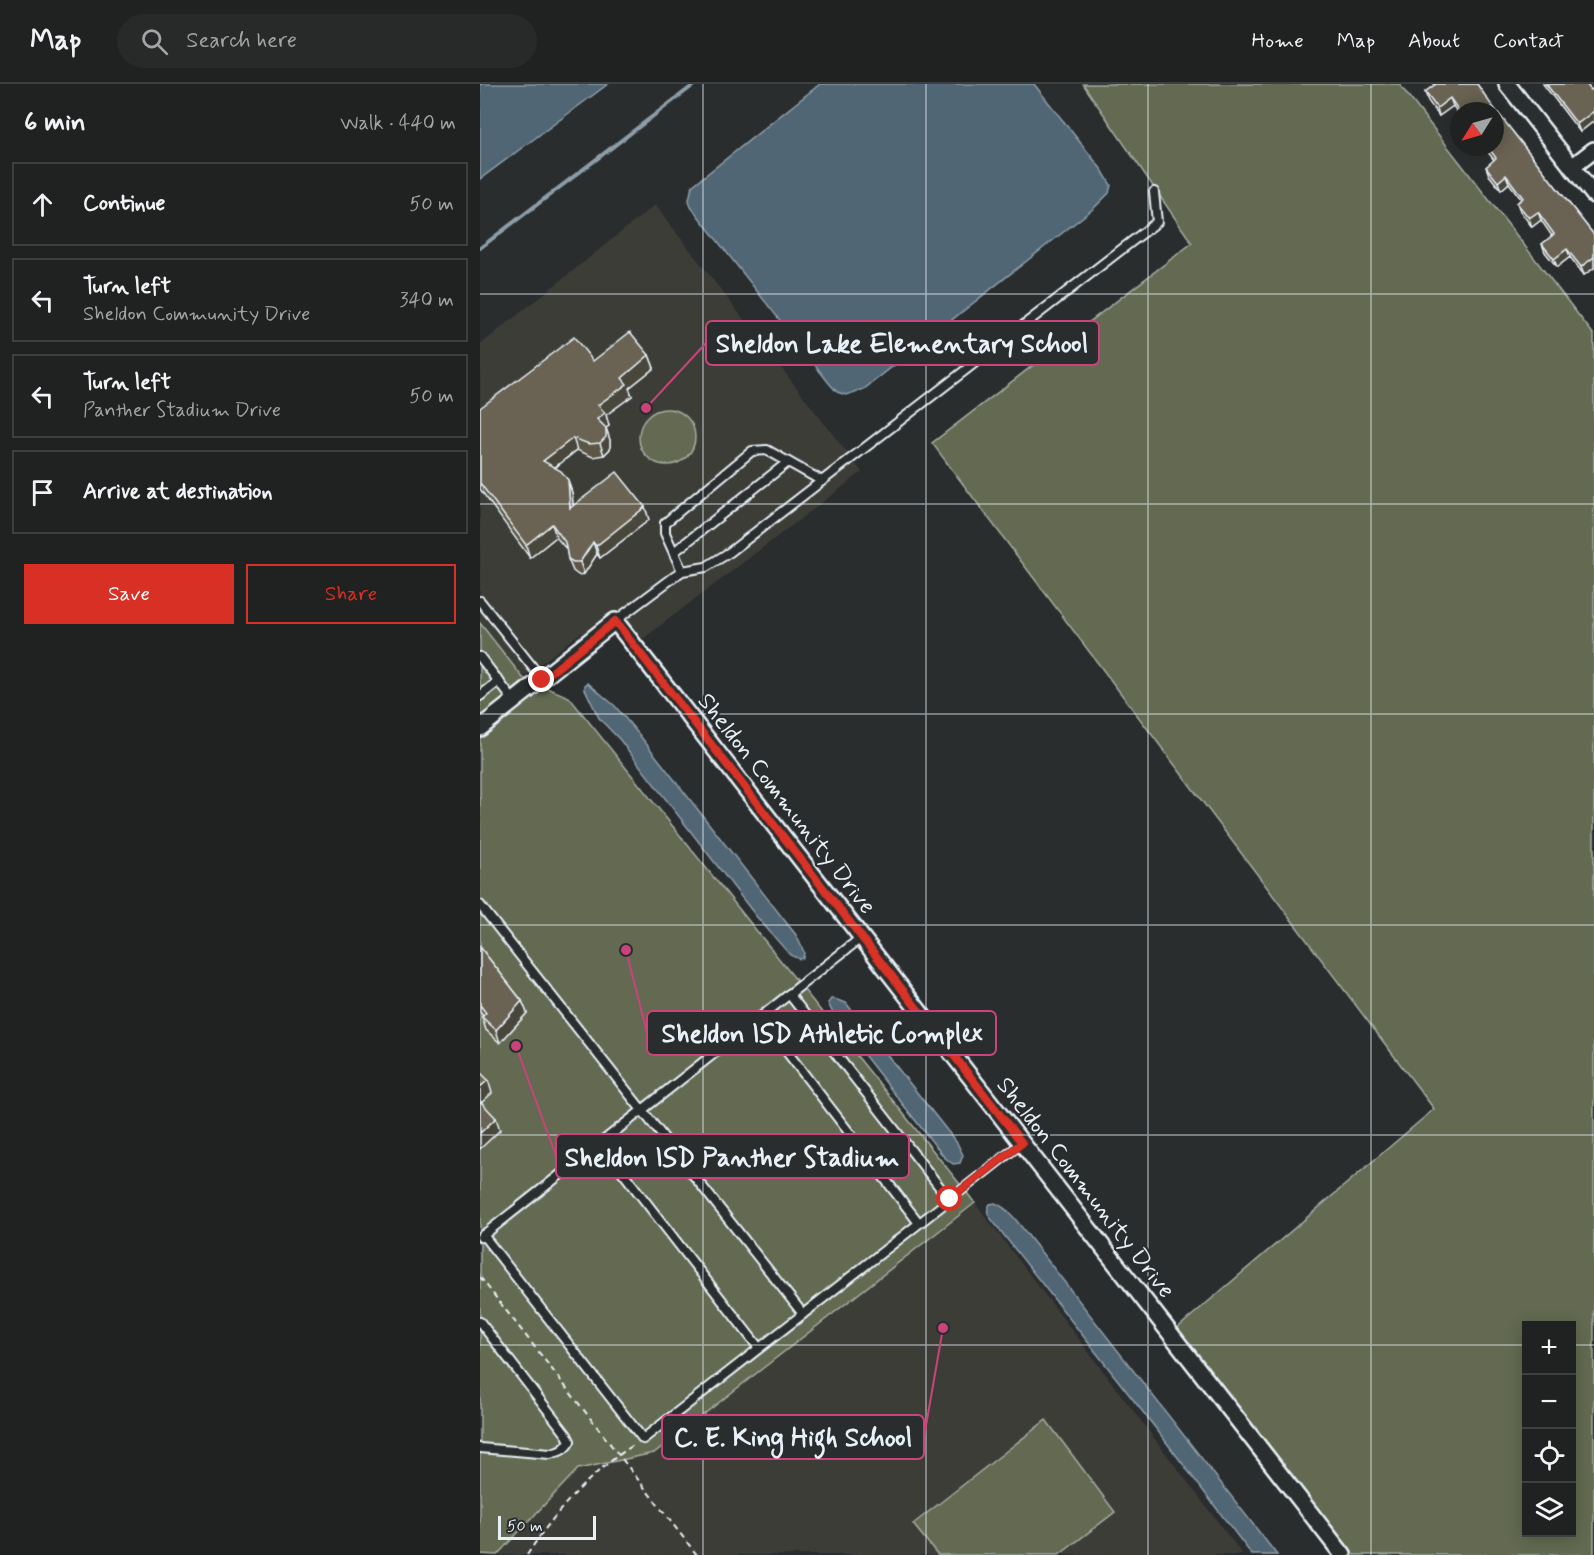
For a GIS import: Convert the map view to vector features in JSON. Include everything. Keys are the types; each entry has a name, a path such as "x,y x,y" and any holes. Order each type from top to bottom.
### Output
{"street":[{"path":"1507,84 1594,195"},
{"path":"1572,167 1594,150"},
{"path":"480,728 615,621"},
{"name":"Sheldon Community Drive","path":"615,621 1342,1555"}],"lane":[{"path":"615,621 682,571 706,567 730,552 1157,222 1154,192"},
{"path":"682,571 665,533 665,524 752,452 767,450 822,481"},
{"path":"674,552 788,462"},
{"path":"480,601 542,680"},
{"path":"480,657 514,701"},
{"path":"480,696 499,681"},
{"path":"480,905 803,1314"},
{"path":"861,937 482,1237 643,1439 1022,1143"},
{"path":"789,994 950,1199"},
{"path":"760,1017 919,1223"},
{"path":"600,1143 759,1348"},
{"path":"480,1322 570,1441 567,1447 560,1452 550,1454 480,1448"}],"path":[{"path":"480,1277 697,1555"},
{"path":"527,1555 545,1528 583,1484 619,1454 643,1439"}],"shaded area":[{"path":"655,205 862,472 644,638 580,633 523,678 480,623 480,345"},
{"path":"975,1203 1243,1555 497,1555 578,1469 654,1453"}],"green space":[{"path":"1083,84 1399,84 1450,150 1450,156 1455,156 1594,335 1594,1555 1352,1555 1175,1330 1434,1109 932,443 1192,243"},
{"path":"662,409 672,409 687,417 693,426 695,437 693,448 687,457 672,465 662,465 651,460 644,453 639,442 639,432 644,421 651,414"},
{"path":"480,623 523,678 569,697 975,1203 654,1453 578,1469 497,1555 480,1554"},
{"path":"1046,1420 1115,1512 1059,1555 938,1555 913,1524"}],"water":[{"path":"480,84 608,84 480,179"},
{"path":"820,84 1034,84 1102,170 1111,185 1109,193 1094,208 864,389 846,395 837,392 829,383 691,207 689,200 692,186"},
{"path":"588,683 615,706 641,737 796,935 804,952 803,958 799,959 790,955 756,916 620,740 599,718 585,689"},
{"path":"831,999 846,1003 957,1143 963,1155 960,1163 953,1164 944,1157 839,1026 828,1003"},
{"path":"995,1203 1016,1220 1277,1555 1252,1555 990,1218 988,1208 990,1204"}],"building":[{"path":"1436,84 1477,84 1489,102 1453,102 1450,98 1437,108 1425,92"},
{"path":"1546,84 1586,84 1591,90 1594,88 1594,111 1577,124"},
{"path":"1504,121 1594,235 1594,257 1581,267 1567,249 1554,259 1542,244 1554,234 1538,212 1529,218 1517,203 1523,198 1506,175 1498,182 1486,167 1496,158 1495,156 1504,156"},
{"path":"630,332 649,355 622,378 627,384 598,405 605,413 597,419 606,428 606,437 600,443 589,444 573,438 543,461 561,471 568,480 570,508 617,472 645,507 596,546 593,542 580,562 568,559 565,542 552,524 526,545 480,483 480,408 574,337 593,361"},
{"path":"480,947 522,1001 496,1030 482,1017 486,1013 480,1005"},
{"path":"480,1072 488,1080 480,1087"},
{"path":"480,1101 496,1118 480,1133"}],"waterway":[{"path":"480,248 695,84"}],"place":[{"name":"Sheldon Lake Elementary School","path":"646,408"},
{"name":"Sheldon ISD Athletic Complex","path":"626,950"},
{"name":"Sheldon ISD Panther Stadium","path":"516,1046"},
{"name":"C. E. King High School","path":"943,1328"}],"route":[{"path":"542,680 615,621 1022,1143 950,1199"}]}
